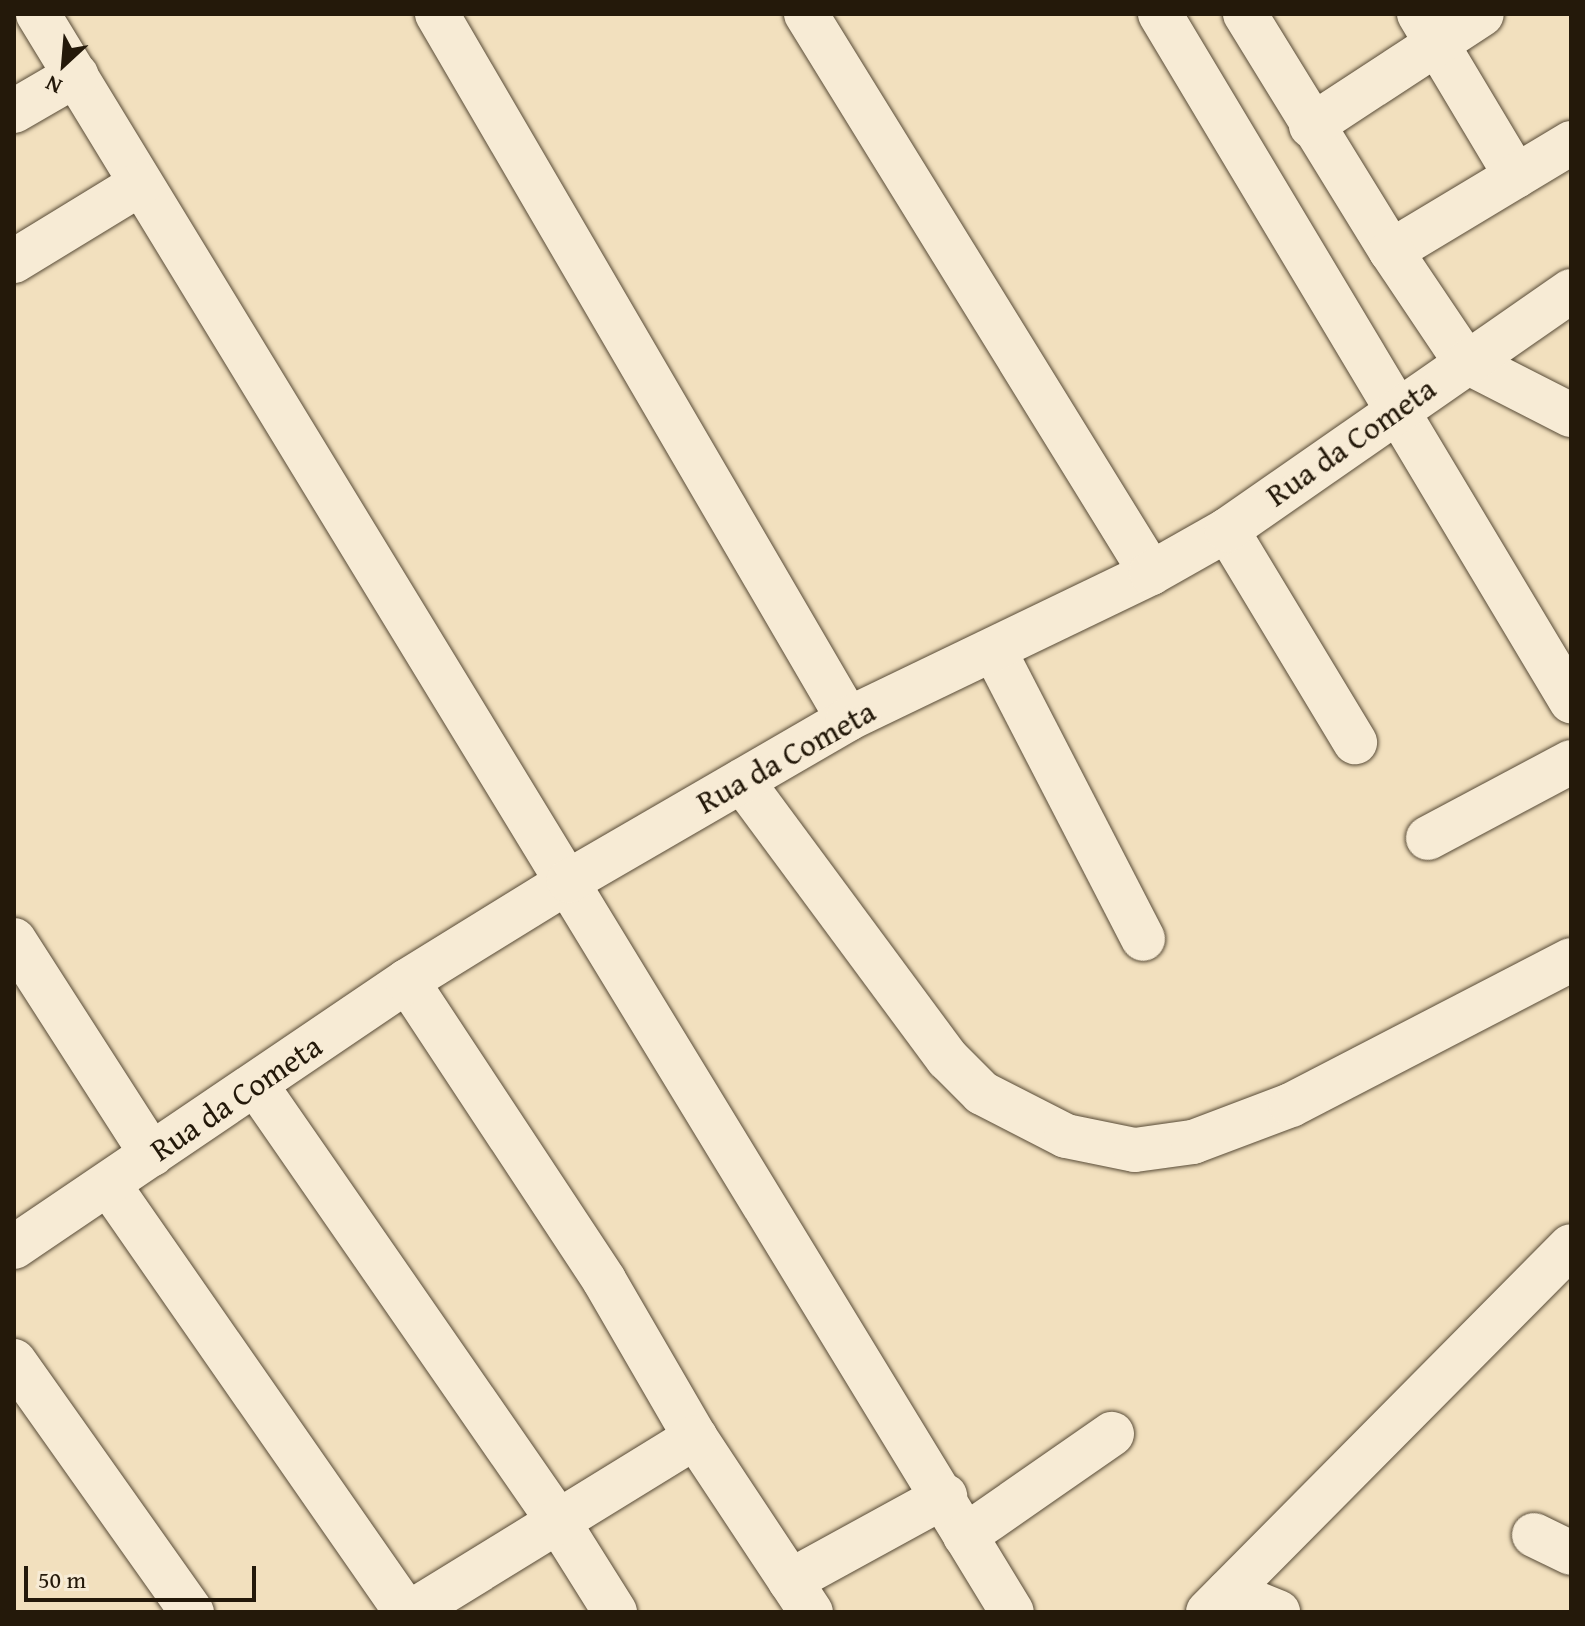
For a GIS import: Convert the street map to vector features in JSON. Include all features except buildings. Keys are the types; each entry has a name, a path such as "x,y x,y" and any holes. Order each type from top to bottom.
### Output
{"street":[{"path":"38,14 945,1496 965,1536 1012,1612"},
{"path":"437,14 848,719"},
{"path":"806,14 1151,573"},
{"path":"1160,14 1400,408 1571,701"},
{"path":"1245,14 1311,126 1465,361 1571,415"},
{"path":"1311,126 1429,28 1482,14"},
{"path":"1429,28 1516,176"},
{"path":"14,111 76,75"},
{"path":"1391,251 1571,143"},
{"path":"14,261 140,184"},
{"name":"Rua da Cometa","path":"18,1236 109,1185 407,981 569,881 848,719 1151,573 1227,530 1465,361 1571,291"},
{"path":"1227,530 1355,742"},
{"path":"994,650 1143,939"},
{"path":"1428,838 1571,762"},
{"path":"742,781 948,1059 982,1093 1066,1136 1135,1150 1193,1142 1291,1105 1571,960"},
{"path":"14,940 152,1155"},
{"path":"407,981 604,1280 695,1437 801,1597 945,1496"},
{"path":"256,1085 556,1518 615,1612"},
{"path":"109,1185 408,1612 556,1518 695,1437"},
{"path":"1218,1602 1571,1246"},
{"path":"14,1361 192,1612"},
{"path":"965,1536 1112,1434"},
{"path":"1218,1602 1278,1612"}]}
